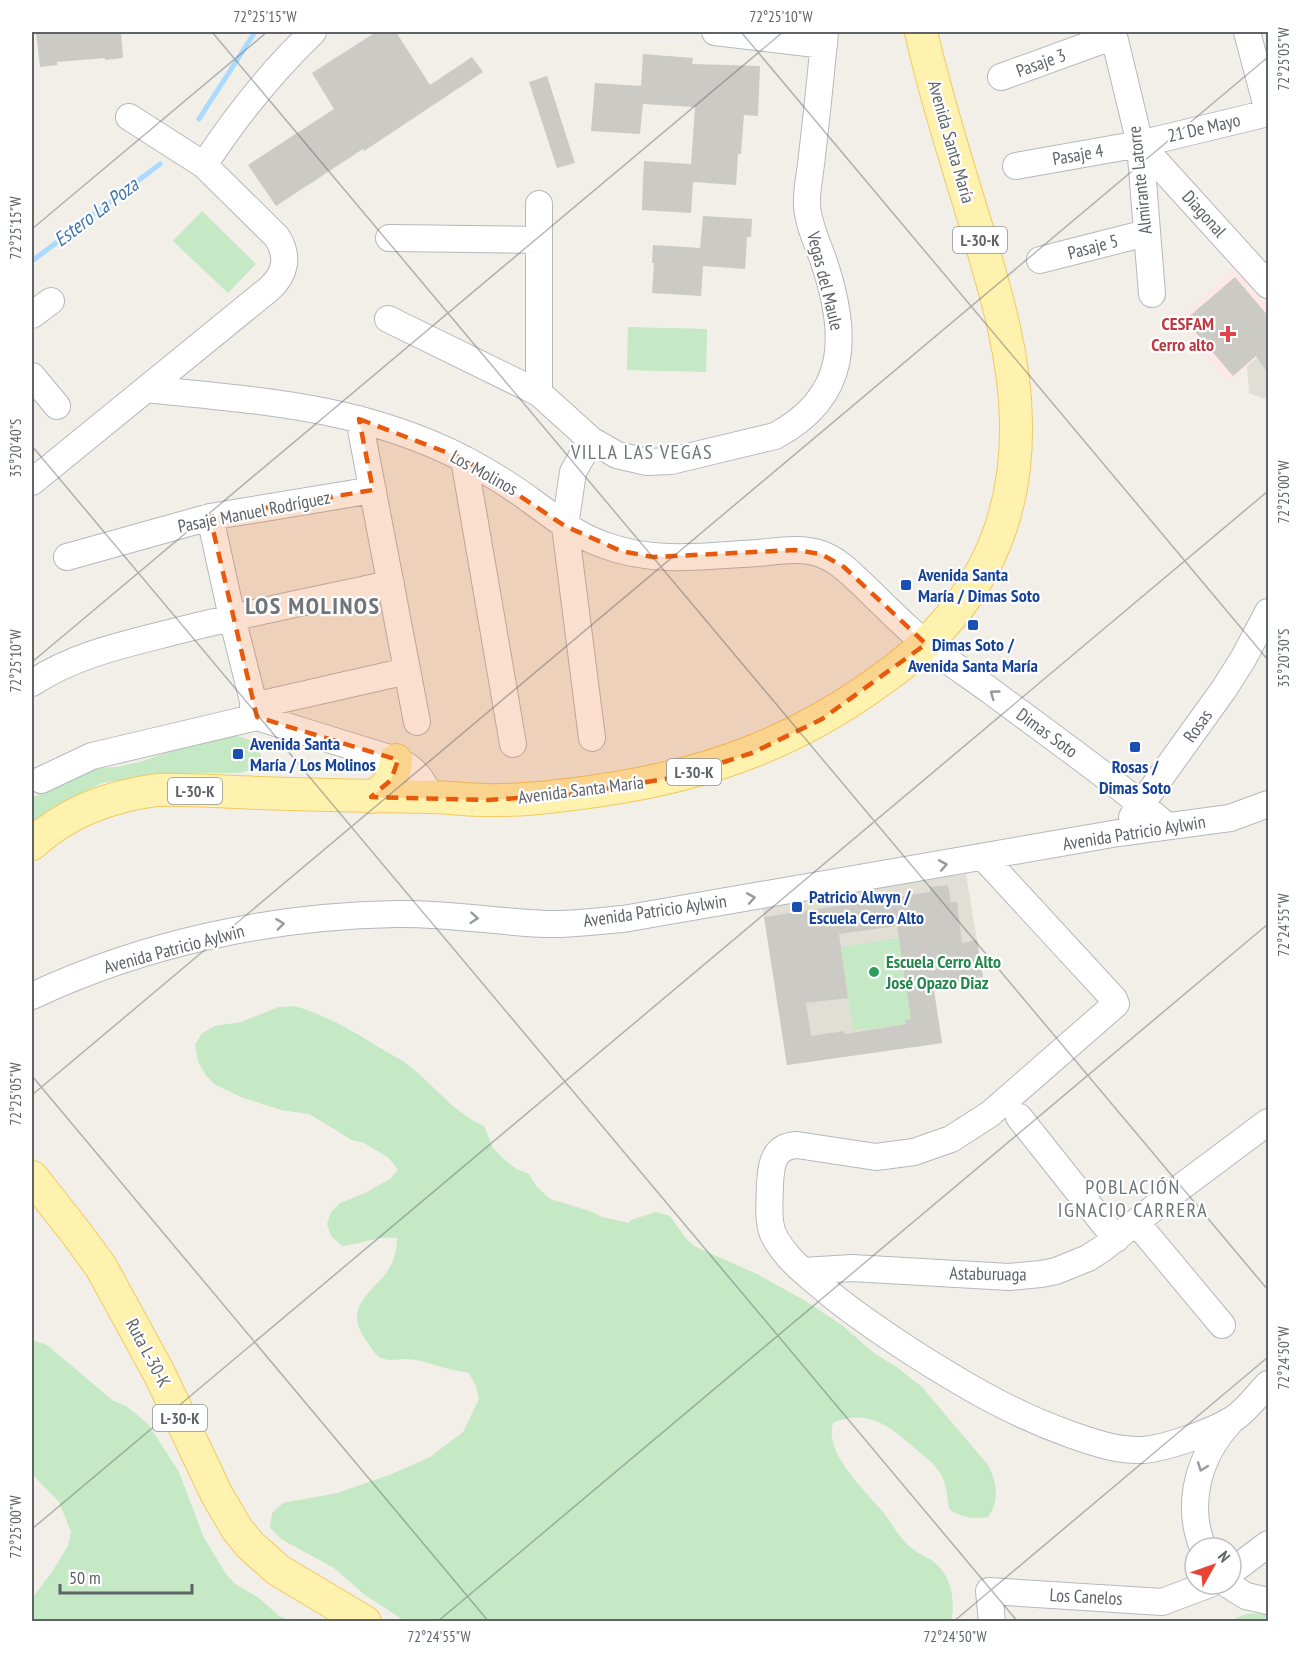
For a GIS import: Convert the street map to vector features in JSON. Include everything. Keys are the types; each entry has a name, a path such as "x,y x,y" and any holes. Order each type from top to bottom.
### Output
{"main road":[{"name":"Avenida Santa María","path":"32,844 71,816 91,806 134,793 179,790 488,800 568,795 639,785 715,766 770,745 822,719 880,681 926,644 963,602 985,567 995,545 1010,499 1014,476 1016,422 1011,363 998,298 946,126 921,32"},
{"path":"371,797 386,787 391,780 396,760"},
{"name":"Ruta L-30-K","path":"32,1177 100,1267 159,1373 237,1529 250,1545 278,1570 365,1622"}],"street":[{"path":"204,165 250,100 275,70 313,32"},
{"path":"715,32 824,38"},
{"path":"1247,32 1269,112"},
{"name":"Pasaje 3","path":"1001,77 1114,34"},
{"name":"Almirante Latorre","path":"1114,34 1140,144 1152,294"},
{"name":"Vegas del Maule","path":"388,319 539,393 591,440 618,455 632,459 659,462 677,459 775,436 801,420 825,391 838,355 839,324 807,205 824,38"},
{"name":"21 De Mayo","path":"1140,144 1269,112"},
{"path":"32,482 269,289 281,276 284,268 284,251 277,237 204,165 129,117"},
{"name":"Pasaje 4","path":"1016,166 1140,144"},
{"name":"Diagonal","path":"1140,144 1269,285"},
{"path":"539,204 539,393"},
{"name":"Pasaje 5","path":"1040,260 1146,233"},
{"path":"389,238 539,240"},
{"path":"32,376 57,406"},
{"name":"Los Molinos","path":"146,389 293,405 359,419 421,440 464,459 511,486 565,526 621,551 653,557 695,557 795,550 821,554 844,567 926,644"},
{"path":"359,419 417,722"},
{"path":"591,440 573,472 565,526 592,738"},
{"path":"464,459 513,744"},
{"name":"Pasaje Manuel Rodríguez","path":"67,557 210,517 373,490"},
{"path":"210,517 255,712"},
{"path":"32,683 61,666 96,651 232,617 391,584"},
{"name":"Rosas","path":"1118,833 1142,805 1244,659 1269,612"},
{"name":"Dimas Soto","path":"926,644 1167,826"},
{"path":"41,780 92,756 407,671"},
{"path":"255,712 396,760 415,771 426,786 430,797"},
{"name":"Avenida Patricio Aylwin","path":"35,996 98,969 176,944 269,925 326,918 395,914 435,914 547,924 622,919 1118,833 1230,818 1269,804"},
{"path":"984,858 1114,999 1116,1004 990,1114 951,1139 914,1152 876,1157 797,1145 778,1152 774,1157 771,1172 769,1212 772,1232 783,1250 803,1271 862,1320 973,1391 1043,1425 1093,1443 1128,1450 1156,1448 1181,1441 1234,1418"},
{"path":"1019,1118 1116,1239"},
{"name":"Astaburuaga","path":"803,1271 852,1268 1025,1276 1056,1271 1102,1249 1269,1122"},
{"path":"1136,1222 1222,1325"},
{"path":"1199,1536 1195,1508 1199,1475 1212,1444 1234,1418 1269,1384"},
{"path":"1243,1563 1269,1544"},
{"name":"Los Canelos","path":"992,1622 989,1591 1162,1602 1183,1594"},
{"path":"1243,1594 1269,1602"}],"highlighted area":[{"path":"359,419 464,459 565,526 621,551 653,557 795,550 821,554 844,567 926,644 822,719 752,753 677,777 568,795 488,800 371,797 391,780 398,760 257,717 210,517 373,490"}],"shaded area":[{"name":"CESFAM Cerro alto","path":"1240,263 1268,295 1268,347 1230,382 1176,322"},
{"path":"1268,347 1268,400 1249,393 1247,366"},
{"path":"966,874 983,977 933,985 942,1043 787,1065 762,903"}],"green space":[{"path":"202,211 256,264 228,293 173,241"},
{"path":"628,327 707,329 706,372 627,370"},
{"path":"226,732 250,740 260,748 261,761 252,770 239,773 143,776 102,783 44,814 32,825 32,798 90,768 115,767 140,762"},
{"name":"Escuela Cerro Alto José Opazo Diaz","path":"899,938 911,1019 905,1020 906,1024 853,1031 841,947"},
{"path":"294,1006 341,1025 409,1065 455,1108 484,1126 493,1148 515,1168 529,1174 536,1186 550,1199 602,1217 629,1223 631,1220 656,1212 670,1216 694,1246 757,1274 807,1302 843,1326 874,1353 922,1387 988,1465 996,1498 988,1517 968,1517 949,1509 945,1484 936,1467 899,1435 879,1422 858,1417 846,1419 833,1423 832,1435 834,1447 845,1467 883,1512 901,1538 913,1550 938,1565 943,1572 952,1596 951,1621 405,1621 365,1595 334,1568 281,1539 270,1527 272,1513 283,1503 337,1493 392,1474 430,1457 463,1432 479,1399 476,1386 469,1373 415,1360 382,1359 361,1332 357,1314 360,1306 390,1267 397,1238 390,1237 342,1246 331,1236 327,1224 331,1212 340,1203 365,1193 390,1179 398,1170 389,1158 364,1143 352,1140 309,1114 281,1110 241,1097 214,1084 198,1061 195,1045 202,1033 215,1026 241,1022 279,1007"},
{"path":"32,1340 47,1345 112,1400 126,1406 148,1424 179,1472 204,1538 226,1574 235,1584 259,1598 279,1616 292,1621 32,1621 32,1598 68,1546 71,1532 59,1502 32,1474"},
{"path":"1268,1613 1268,1621 1230,1621 1246,1614"}],"building":[{"path":"36,32 121,32 123,58 57,62 57,65 40,67"},
{"path":"376,32 396,32 430,85 472,57 483,72 276,206 248,165 334,109 312,73"},
{"path":"643,54 693,58 692,64 760,66 758,116 744,115 736,185 693,182 691,213 642,210 643,179 644,161 691,164 695,107 643,104 640,134 591,131 595,83 641,86"},
{"path":"547,76 575,163 557,168 529,82"},
{"path":"703,216 752,219 751,237 747,237 745,269 703,266 701,296 652,293 653,245 700,248"},
{"name":"CESFAM Cerro alto","path":"1235,277 1269,317 1269,375 1256,356 1233,376 1185,320"},
{"path":"948,885 951,902 957,902 962,943 977,940 983,977 933,984 942,1043 787,1065 764,917 930,892 930,887","holes":["897,926 911,1019 905,1020 906,1024 845,1034 844,1031 811,1036 806,1003 848,998 839,934"]}],"waterway":[{"name":"Estero La Poza","path":"199,119 255,32"},
{"name":"Estero La Poza","path":"32,261 160,164"}],"place":[{"name":"CESFAM Cerro alto","path":"1228,334"},
{"name":"Avenida Santa María / Dimas Soto","path":"906,585"},
{"name":"Dimas Soto / Avenida Santa María","path":"973,625"},
{"name":"Rosas / Dimas Soto","path":"1135,747"},
{"name":"Avenida Santa María / Los Molinos","path":"238,754"},
{"name":"Patricio Alwyn / Escuela Cerro Alto","path":"797,907"},
{"name":"Escuela Cerro Alto José Opazo Diaz","path":"874,972"}],"district":[{"name":"VILLA LAS VEGAS","path":"642,452"},
{"name":"LOS MOLINOS","path":"313,606"},
{"name":"POBLACIÓN IGNACIO CARRERA","path":"1133,1198"}]}
